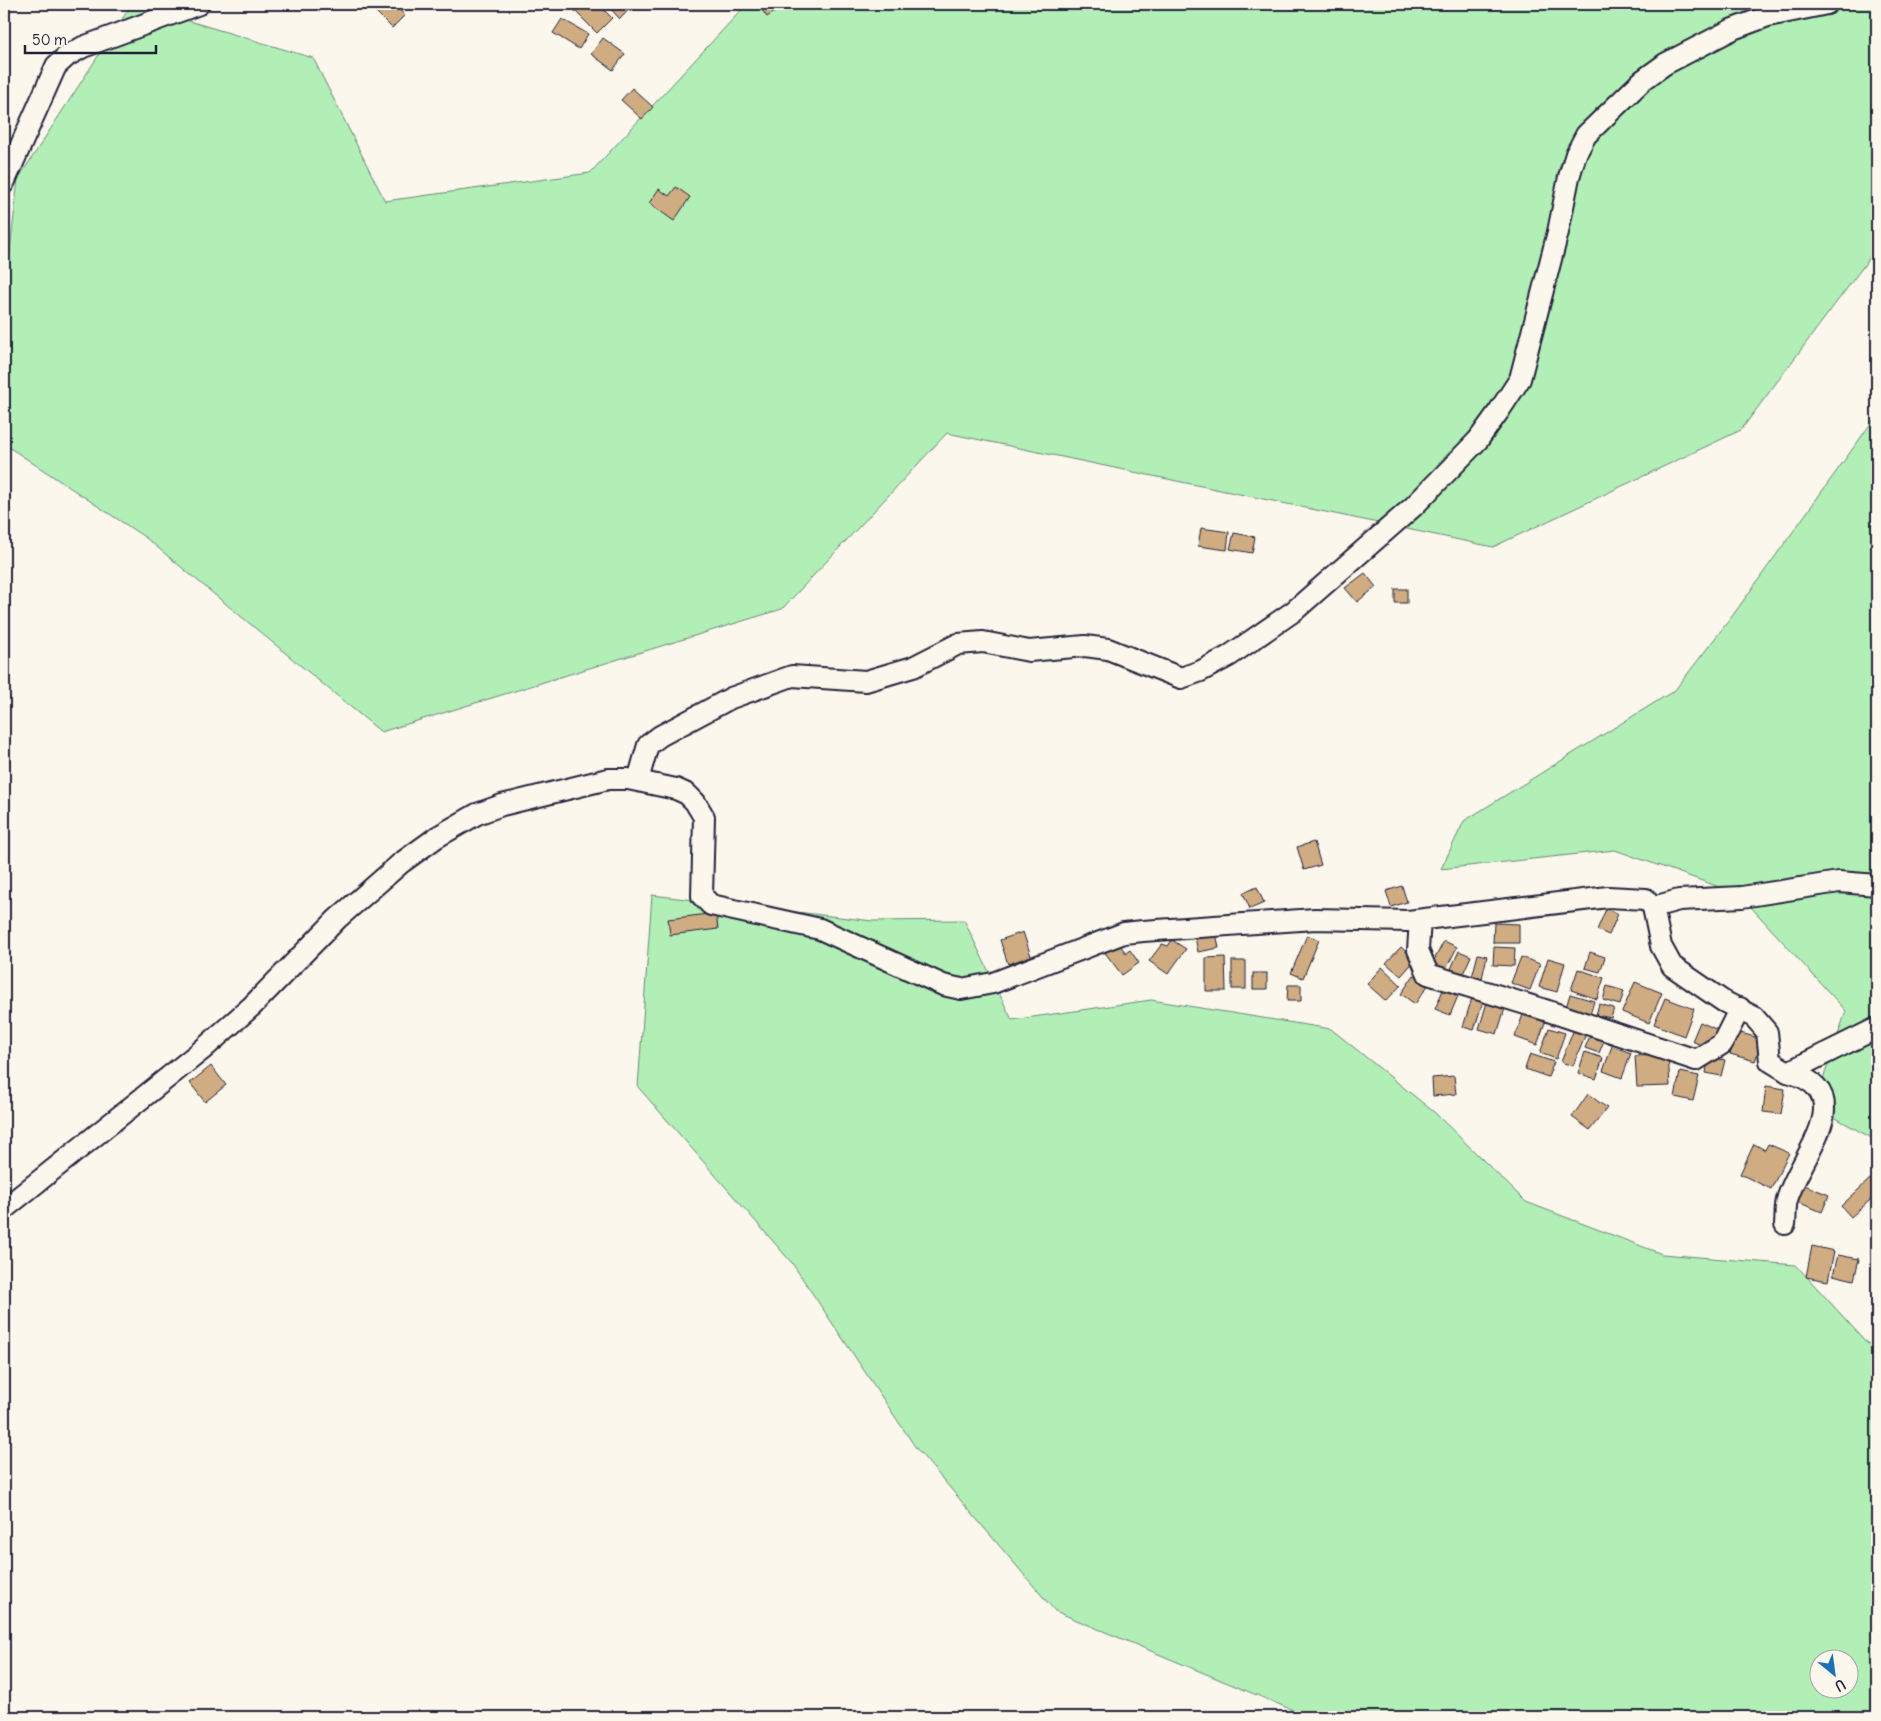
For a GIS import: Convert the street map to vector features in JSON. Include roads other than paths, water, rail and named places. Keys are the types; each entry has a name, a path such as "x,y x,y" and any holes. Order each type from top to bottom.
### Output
{"street":[{"path":"4,183 56,66 67,56 83,47 199,4"},
{"path":"638,780 648,745 660,736 731,698 792,676 866,681 913,667 958,644 983,642 1029,651 1085,646 1108,649 1181,678 1201,671 1229,656 1294,611 1414,506 1478,440 1499,411 1520,378 1558,232 1569,177 1576,154 1586,134 1643,80 1665,64 1733,29 1768,16 1826,4"},
{"path":"4,1209 252,1006 337,919 421,847 477,814 502,805 608,780 638,780 676,789 687,794 701,810 705,827 702,896 706,902 720,907 820,929 943,985 961,989 993,983 1124,933 1315,920 1420,920 1608,897 1646,899 1653,906 1661,946 1672,966 1723,1001 1740,1008 1754,1017 1767,1032 1770,1061 1788,1072 1807,1078 1817,1085 1822,1094 1824,1108 1821,1129 1787,1200 1785,1224"},
{"path":"1653,906 1679,900 1742,897 1839,882 1877,884"},
{"path":"1420,920 1418,950 1420,959 1428,974 1542,1009 1696,1060 1722,1044 1740,1008"},
{"path":"1788,1072 1877,1028"}]}
